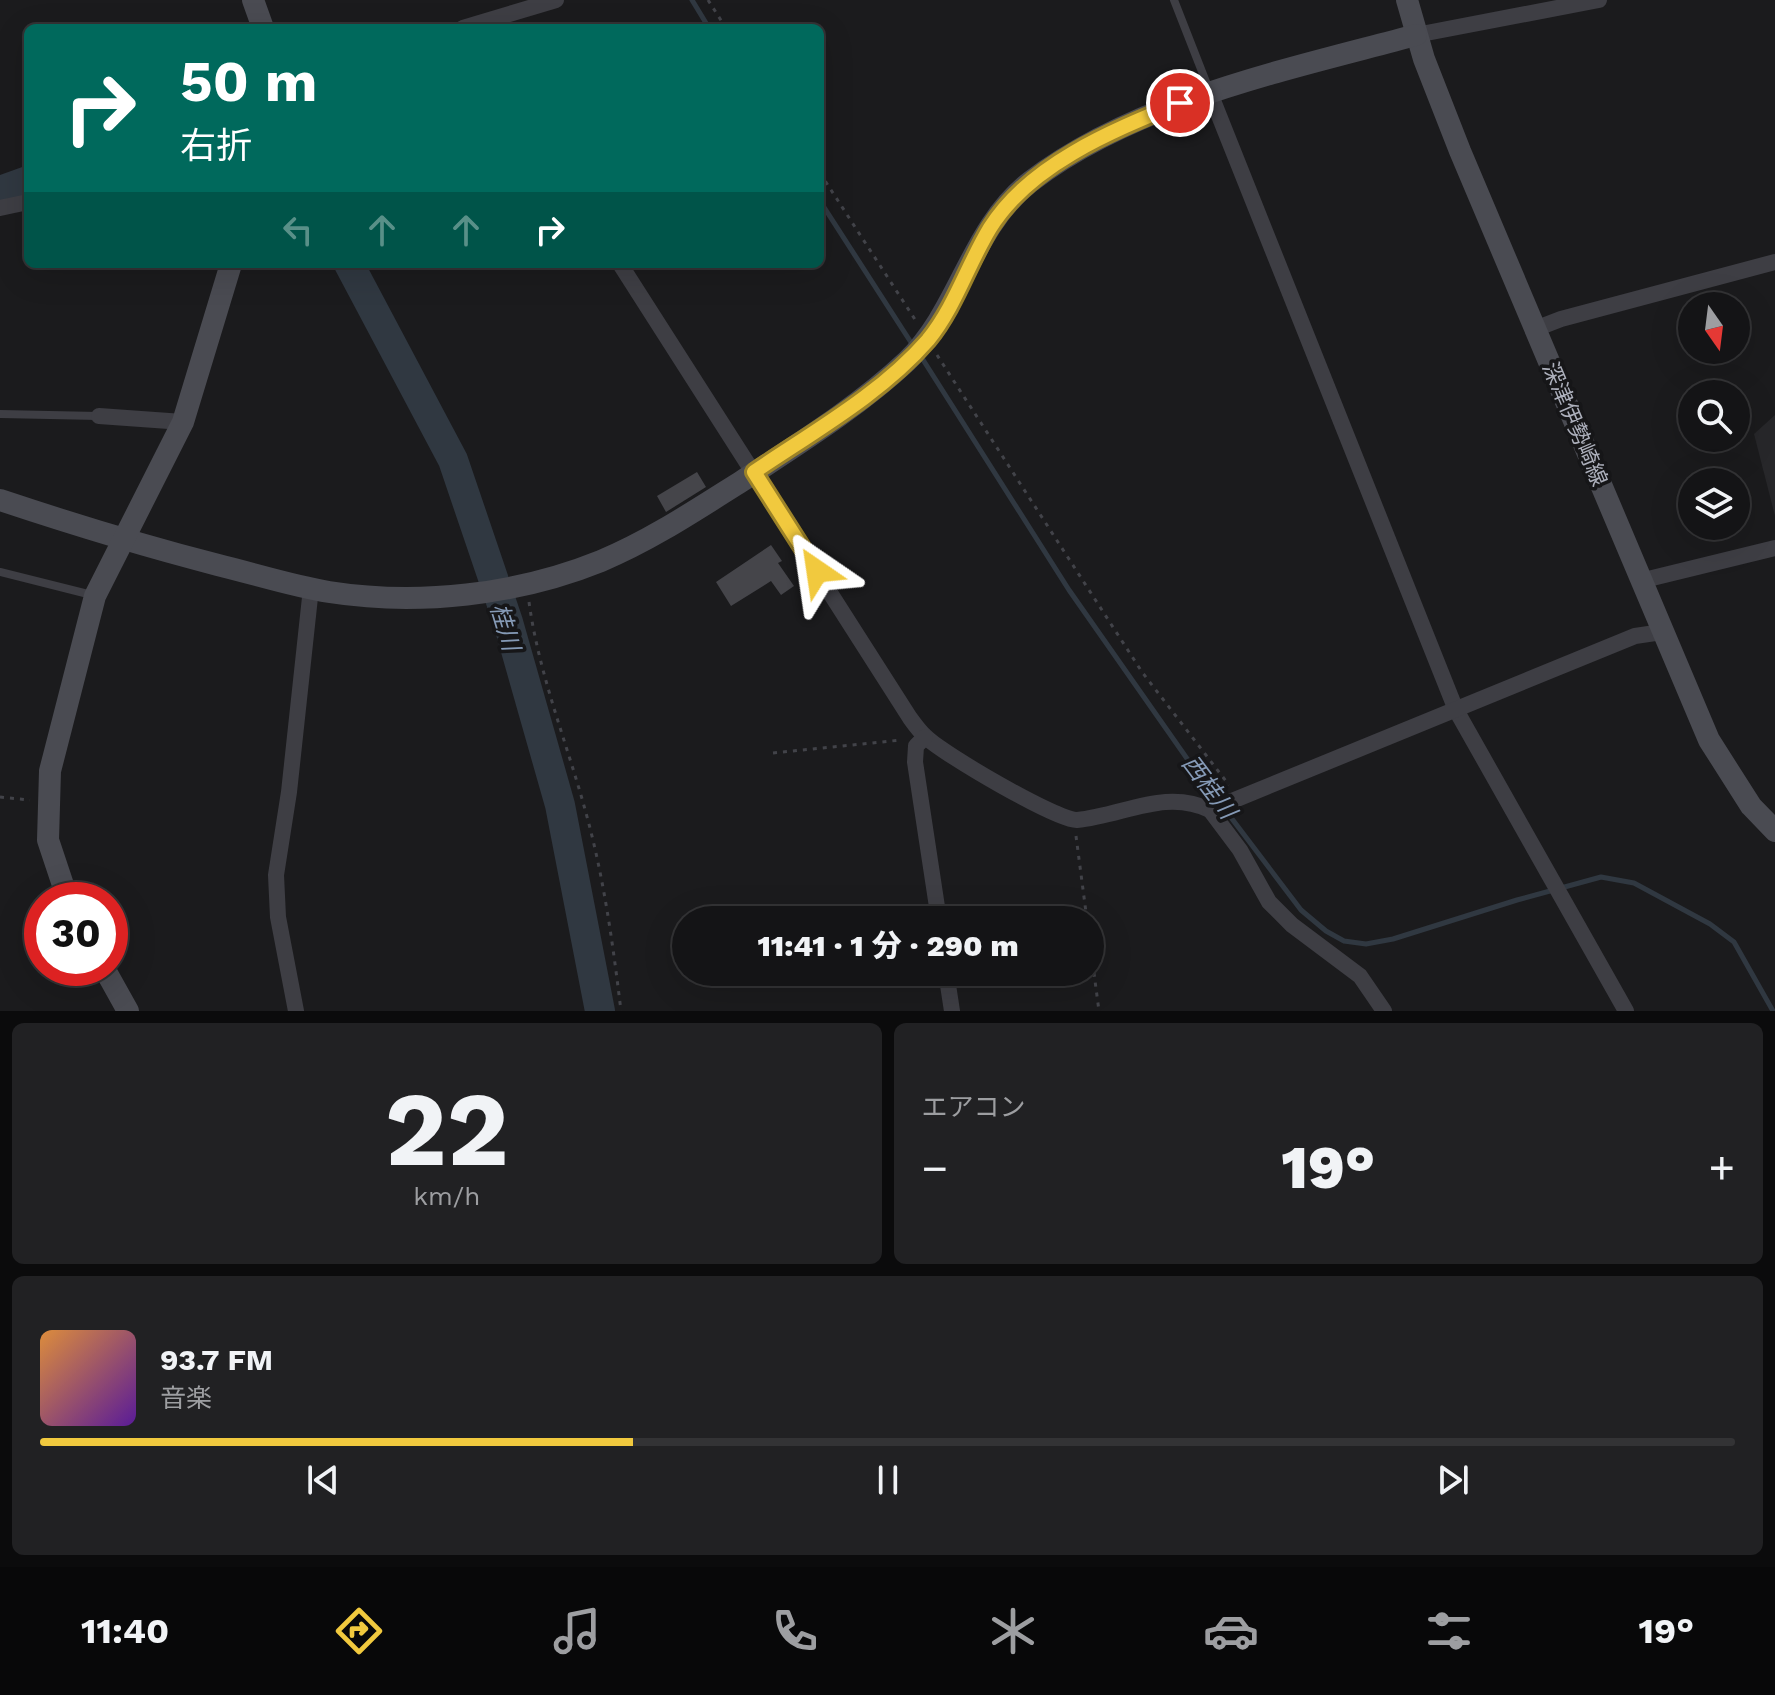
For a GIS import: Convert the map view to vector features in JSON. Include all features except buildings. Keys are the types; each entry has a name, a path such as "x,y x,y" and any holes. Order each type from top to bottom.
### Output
{"street":[{"path":"253,0 262,24"},
{"path":"494,24 556,0"},
{"name":"深津伊勢崎線","path":"1407,0 1416,35 1535,329 1709,740 1751,806 1775,831"},
{"path":"0,500 125,541 311,588 382,596 469,593 521,586 575,570 624,550 698,510 866,395 921,347 947,311 991,227 1009,203 1030,182 1129,125 1210,93 1416,35 1599,0"},
{"path":"1210,93 1456,710 1626,1011"},
{"path":"0,208 24,203"},
{"path":"1535,329 1561,319 1775,262"},
{"path":"62,882 48,840 50,771 95,596 183,422 230,268"},
{"path":"623,268 925,737 1026,798 1074,820 1151,802 1224,805 1635,636 1662,632"},
{"path":"99,416 183,422"},
{"path":"1640,581 1775,548"},
{"path":"296,1011 278,917 276,875 289,792 311,588"},
{"path":"925,737 916,746 915,762 937,906"},
{"path":"1224,805 1240,850 1269,902 1292,925 1360,976 1384,1011"},
{"path":"114,986 128,1011"},
{"path":"948,986 952,1011"}],"lane":[{"path":"1174,0 1210,93"},
{"path":"0,414 99,416"},
{"path":"0,572 95,596"}],"path":[{"path":"708,0 723,24"},
{"path":"824,180 921,347 1142,672 1224,805"},
{"path":"521,586 534,645 597,859 607,904 621,1011"},
{"path":"773,753 925,737"},
{"path":"0,797 49,802"},
{"path":"1074,820 1085,906"},
{"path":"1096,986 1099,1011"}],"shaded area":[{"path":"1775,415 1775,516 1754,434"}],"waterway":[{"name":"西桂川","path":"692,0 707,24"},
{"name":"桂川","path":"0,191 24,182"},
{"name":"西桂川","path":"824,207 912,344"},
{"name":"桂川","path":"351,268 453,460 508,622 560,805 600,1011"},
{"name":"西桂川","path":"920,355 1069,590 1195,770 1301,910 1326,931 1344,941 1366,944 1393,939 1601,877 1634,883 1710,924 1734,942 1773,1011"}],"route":[{"path":"817,571 754,472 866,395 928,340 981,243 1017,193 1083,149 1180,103"}]}
